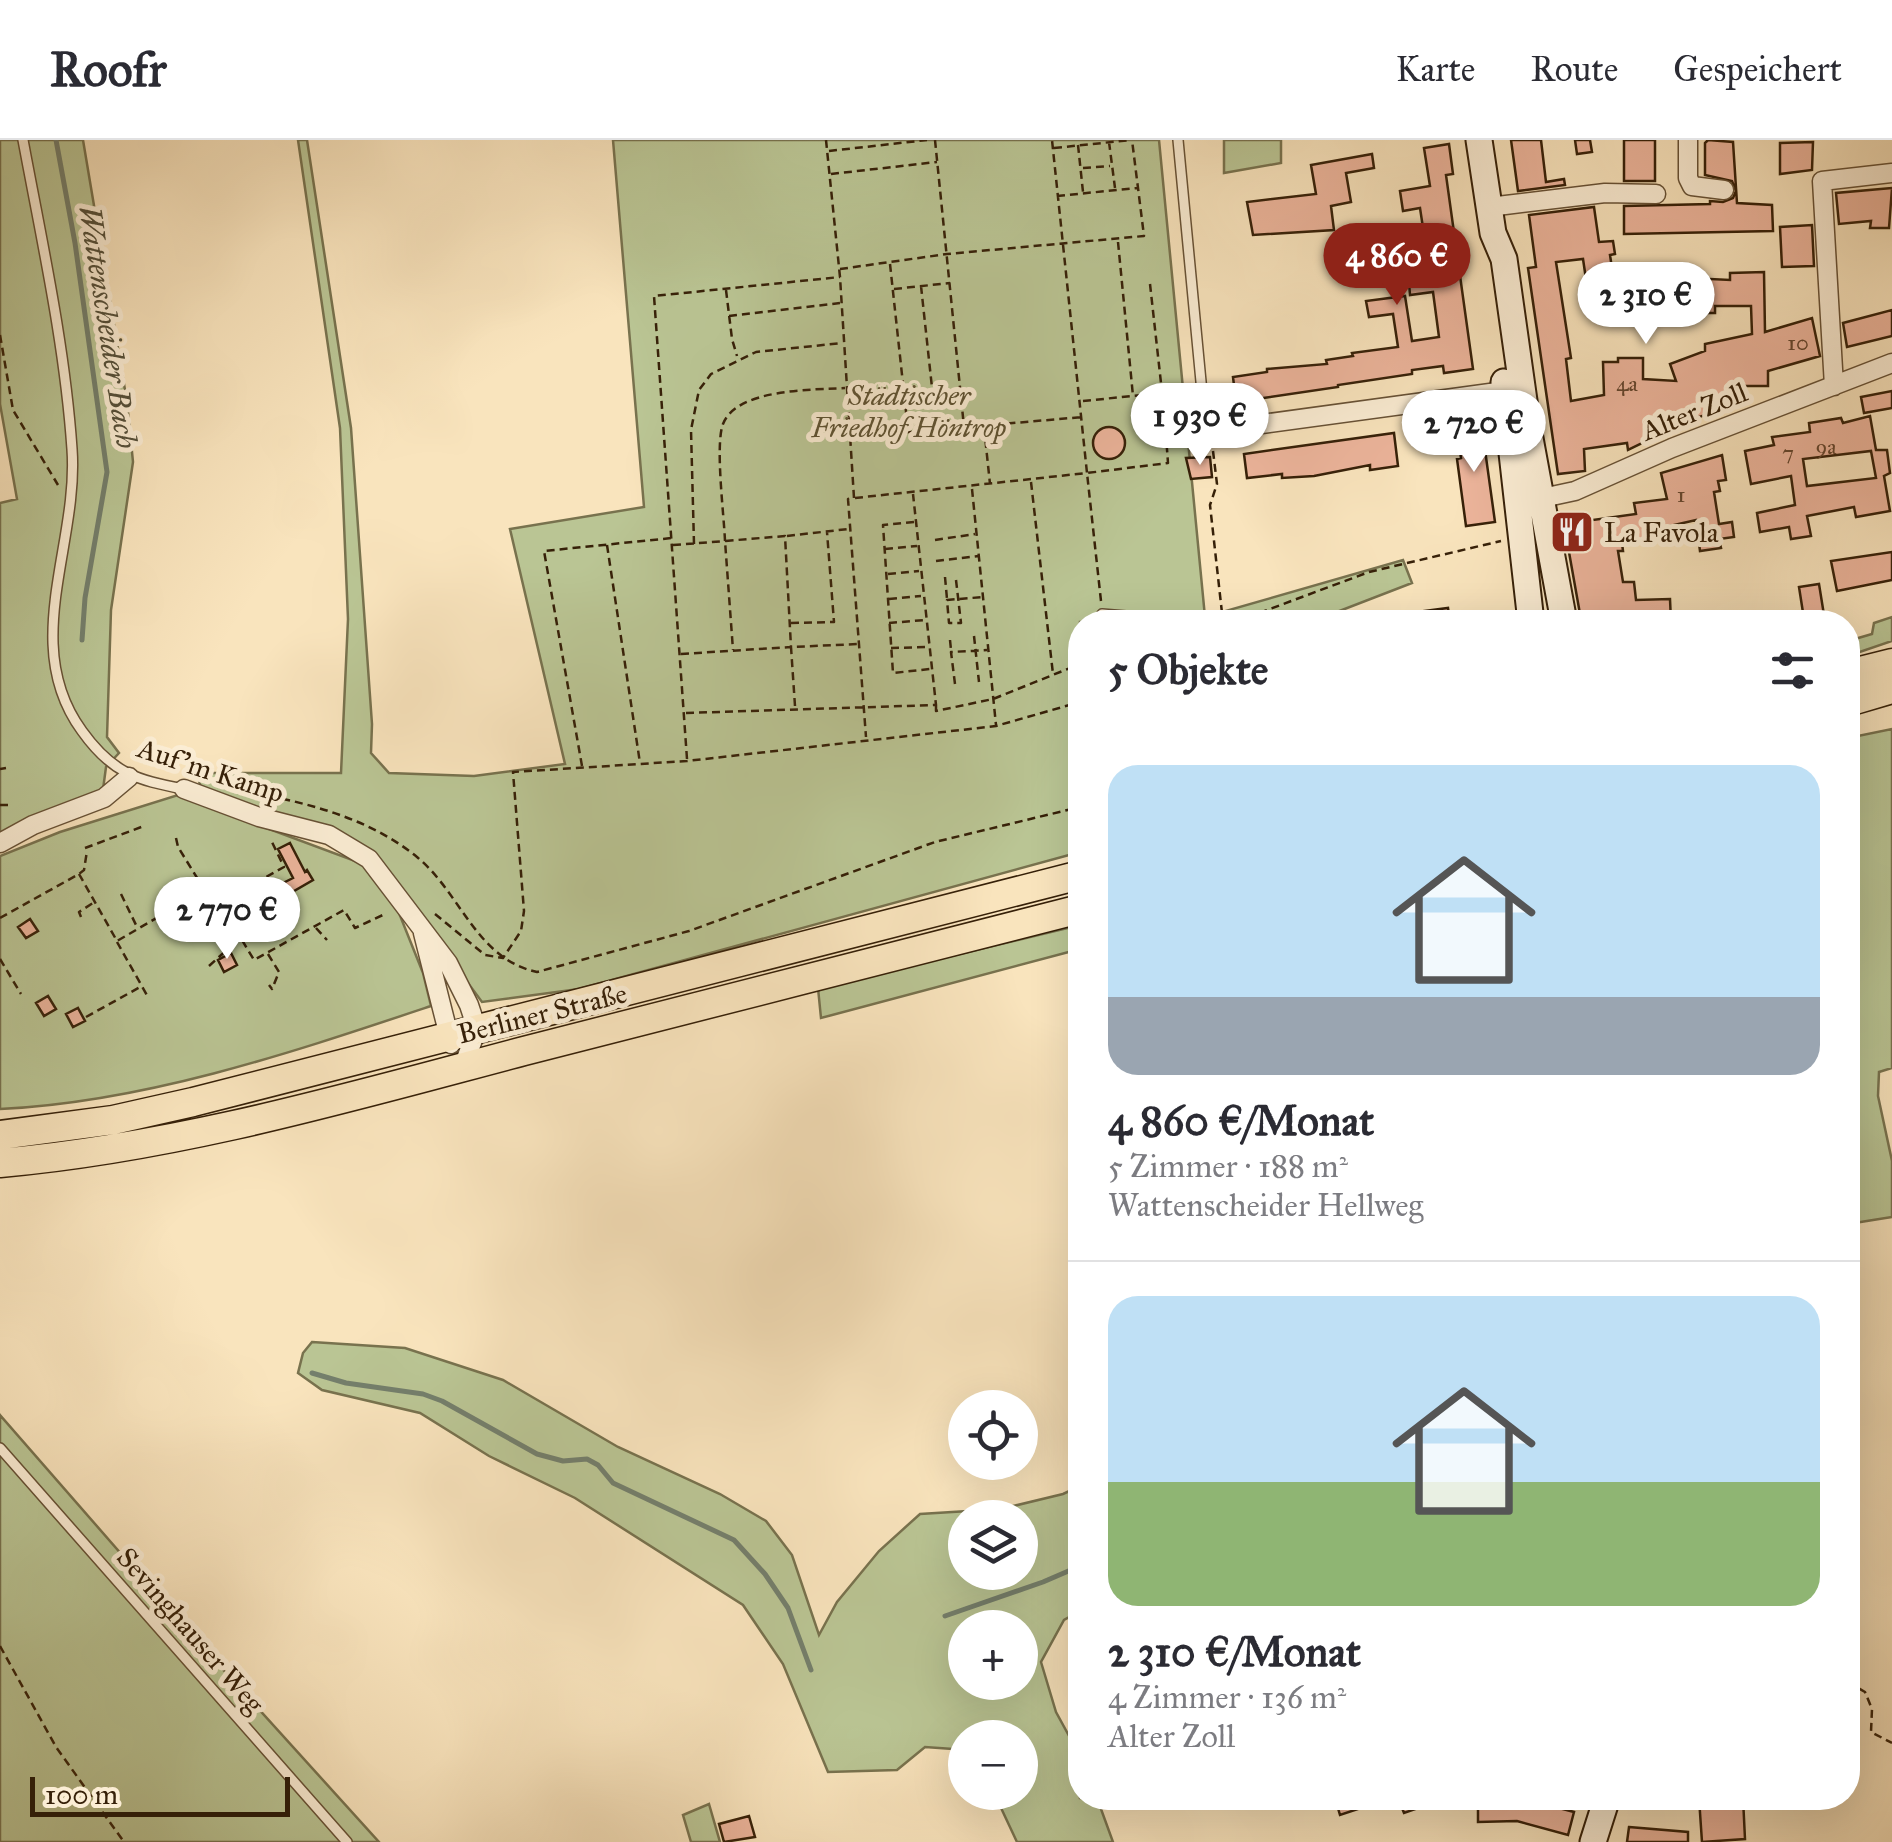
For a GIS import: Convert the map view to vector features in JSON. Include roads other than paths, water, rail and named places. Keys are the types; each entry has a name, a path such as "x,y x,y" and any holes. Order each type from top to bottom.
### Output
{"main road":[{"path":"1479,140 1491,220 1489,264 1514,390 1529,501 1561,610"},
{"path":"1529,501 1519,535 1529,610"},
{"path":"1860,671 1892,663"},
{"path":"1860,699 1892,690"},
{"name":"Berliner Straße","path":"0,1134 113,1120 178,1106 1068,878"},
{"name":"Berliner Straße","path":"0,1163 128,1148 378,1092 1068,912"},
{"path":"1593,1842 1603,1810"}],"street":[{"path":"1688,140 1688,178 1692,186 1724,190"},
{"path":"1834,386 1822,181 1892,173"},
{"path":"1491,220 1604,192 1656,194"},
{"name":"Alter Zoll","path":"1529,501 1574,491 1672,448 1892,363"},
{"path":"1211,431 1514,390"},
{"path":"0,844 33,825 104,798 129,776"},
{"name":"Auf'm Kamp","path":"184,789 260,817 329,836 368,859 448,963 477,1029"},
{"name":"Auf'm Kamp","path":"422,928 448,1037 463,1067"},
{"path":"463,1067 477,1029"}],"lane":[{"name":"Auf'm Kamp","path":"24,140 70,411 73,462 52,621 54,672 68,712 88,741 129,776 184,789"},
{"path":"1178,140 1204,413 1211,431"},
{"name":"Sevinghauser Weg","path":"0,1448 347,1842"}],"waterway":[{"name":"Wattenscheider Bach","path":"56,140 75,243 107,472 85,598 82,640"},
{"name":"Wattenscheider Bach","path":"312,1373 442,1401 537,1454 563,1461 587,1459 598,1465 613,1483 734,1540 765,1574 788,1608 811,1670"},
{"name":"Wattenscheider Bach","path":"945,1616 1068,1571"}],"place":[{"name":"La Favola","path":"1572,532"}],"park label":[{"name":"Städtischer Friedhof Höntrop","path":"909,411"}]}
